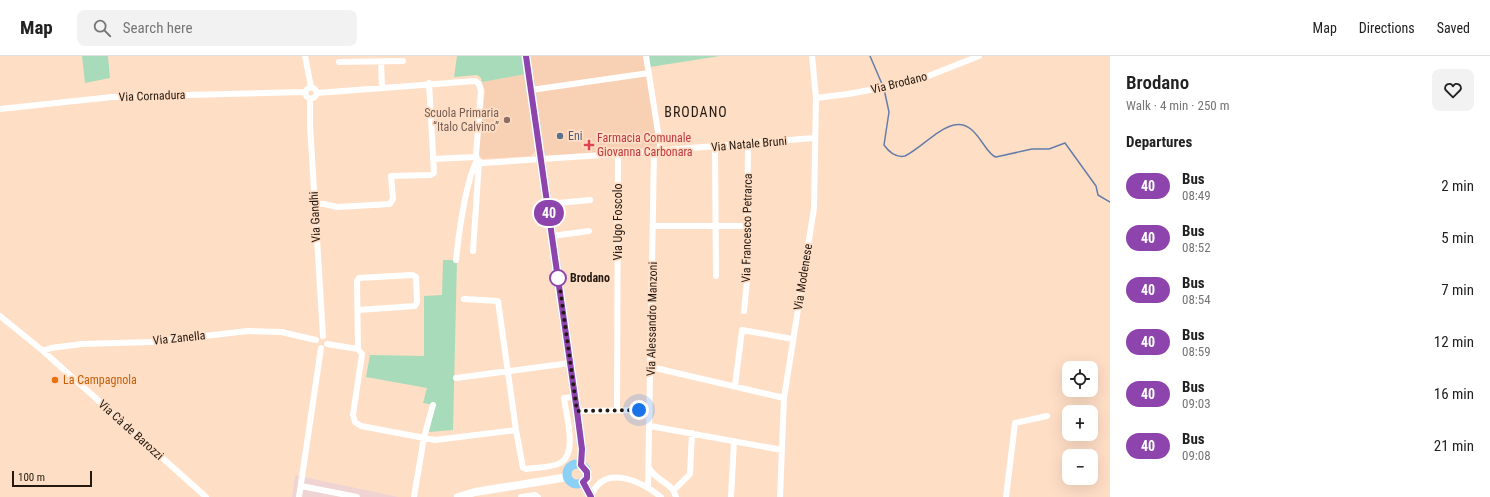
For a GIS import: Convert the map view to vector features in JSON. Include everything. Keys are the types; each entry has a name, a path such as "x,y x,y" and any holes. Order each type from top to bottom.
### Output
{"main road":[{"path":"526,56 577,411 582,449 581,465 587,472 587,478 583,482 574,483 568,477"},
{"path":"568,477 570,467 581,465"},
{"path":"458,497 475,492 568,477"},
{"path":"583,482 591,496"}],"street":[{"path":"305,56 311,88"},
{"name":"Via Alessandro Manzoni","path":"646,56 657,151 648,487"},
{"name":"Via Modenese","path":"780,497 784,398 814,208 814,138 816,98 812,56"},
{"name":"Via Brodano","path":"816,98 913,82 979,56"},
{"path":"339,62 403,61"},
{"path":"381,62 382,88"},
{"path":"531,90 648,73"},
{"path":"317,93 467,80 474,81 479,84 481,92 473,251"},
{"path":"315,204 324,204 336,207 390,204 393,199 391,176 430,175 435,170 429,83"},
{"path":"311,88 306,92 307,97 310,99 314,98 317,93"},
{"path":"311,88 315,89 317,93"},
{"name":"Via Cornadura","path":"0,109 124,97 306,92"},
{"name":"Via Gandhi","path":"310,99 310,125 323,336"},
{"name":"Via Natale Bruni","path":"541,159 714,147 814,138"},
{"name":"Via Francesco Petrarca","path":"744,311 747,281 746,226 748,144"},
{"path":"714,147 716,276"},
{"name":"Via Ugo Foscolo","path":"617,410 618,154"},
{"path":"434,159 541,159"},
{"path":"456,260 466,200 473,168 478,159"},
{"path":"547,204 590,200"},
{"path":"654,226 746,226"},
{"path":"552,236 589,231"},
{"path":"358,310 415,306 417,302 416,277 412,275 360,277 357,281 358,350 363,357 353,415 355,422 361,426 435,440 516,430"},
{"path":"464,299 498,302 516,430 524,468 526,469 560,463 567,458 571,447 564,398 575,397"},
{"name":"Via Cà de Barozzi","path":"0,316 43,351 206,497"},
{"path":"735,386 742,330 793,339"},
{"name":"Via Zanella","path":"43,351 51,348 82,344 152,342 248,331 281,332 316,340"},
{"path":"321,348 317,346 316,340 319,336 326,338 327,344"},
{"path":"299,497 321,348 327,344 358,350"},
{"path":"456,378 570,363"},
{"path":"651,367 784,398"},
{"path":"414,497 424,437 433,405"},
{"path":"577,411 650,410"},
{"path":"1006,497 1015,423 1047,416"},
{"path":"650,426 782,450"},
{"path":"674,490 690,474 692,433"},
{"path":"731,497 734,441"},
{"path":"649,468 654,476 674,490 676,497"},
{"path":"591,496 594,488 605,480 624,478 648,487 661,497"},
{"path":"301,486 357,497"},
{"path":"521,497 536,496"}],"shaded area":[{"path":"525,56 648,56 662,146 541,159"},
{"name":"Scuola Primaria “Italo Calvino”","path":"526,74 536,151 530,156 482,159 479,155 485,90 482,82"},
{"path":"295,475 398,497 292,497"}],"green space":[{"path":"82,56 108,56 110,78 85,83"},
{"path":"457,56 523,56 526,74 482,82 481,78 477,75 454,77"},
{"path":"649,56 720,56 650,67"},
{"path":"443,260 457,260 453,430 429,432 435,405 423,403 427,388 366,377 370,355 424,356 424,296 442,295"}],"waterway":[{"path":"870,56 882,84"},
{"path":"884,89 889,112 884,145 890,152 899,156 905,156 941,130 954,125 969,127 992,155 996,157 1032,149 1049,149 1065,143 1096,186 1098,195 1110,202"}],"bus line":[{"name":"40","path":"526,56 577,411 582,449 581,465 584,466 587,472 587,478 583,482 591,497"}],"place":[{"name":"Scuola Primaria “Italo Calvino”","path":"507,120"},
{"name":"Eni","path":"560,136"},
{"name":"Farmacia Comunale Giovanna Carbonara","path":"589,145"},
{"name":"Brodano","path":"558,278"},
{"name":"La Campagnola","path":"55,380"}],"district":[{"name":"BRODANO","path":"696,112"}],"route":[{"path":"558,278 558,274 577,411 639,410"}]}
